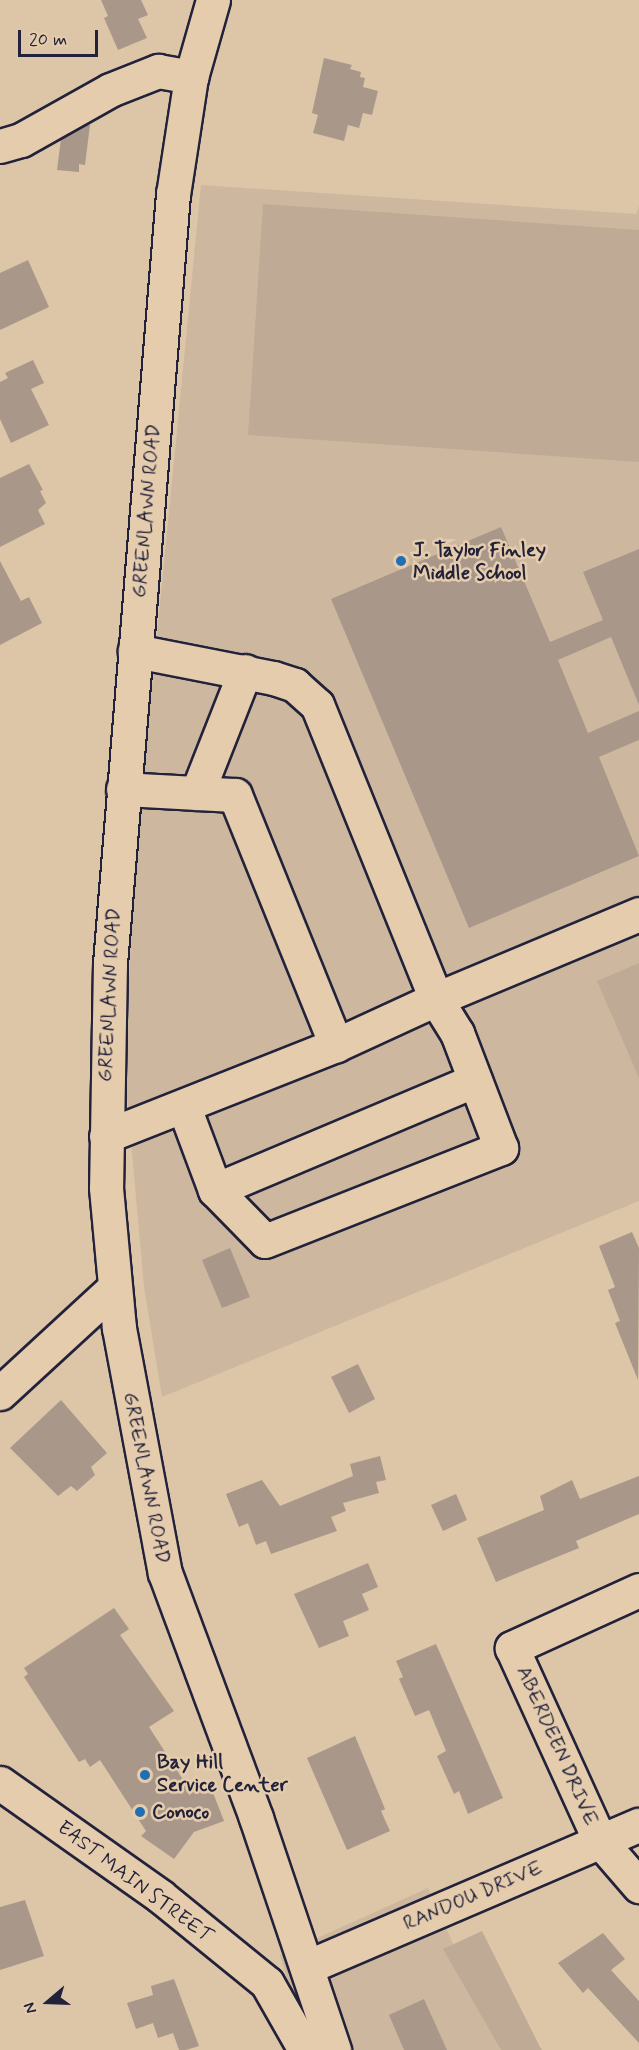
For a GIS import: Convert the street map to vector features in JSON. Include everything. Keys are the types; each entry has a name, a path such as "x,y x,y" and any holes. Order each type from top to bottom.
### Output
{"main road":[{"name":"GREENLAWN ROAD","path":"213,0 192,77 173,194 123,789 105,1049 106,1136 114,1288 135,1421 165,1572 307,1967"},
{"path":"0,146 21,140 110,90 158,71 192,77"},
{"path":"135,651 245,671 296,685 316,705 436,999 457,1033 501,1148 265,1241 214,1190 184,1107"},
{"path":"197,793 245,671"},
{"path":"123,789 235,795 336,1045"},
{"path":"106,1136 336,1045 436,999 639,914"},
{"path":"214,1190 475,1080"},
{"path":"0,1393 114,1288"},
{"name":"ABERDEEN DRIVE","path":"600,1841 512,1648 639,1590"},
{"name":"EAST MAIN STREET","path":"0,1783 160,1896 267,1983 304,2050"},
{"name":"RANDOU DRIVE","path":"307,1967 639,1825"},
{"path":"600,1841 639,1886"},
{"path":"267,1983 307,1967 334,2050"}],"shaded area":[{"name":"J. Taylor Finley Middle School","path":"201,185 636,214 639,206 639,1201 162,1397 144,1287 124,1062 137,839"},
{"path":"263,204 639,230 639,462 248,435"},
{"path":"639,963 639,1078 597,981"},
{"path":"428,1888 501,2050 307,2050 280,1955"},
{"path":"482,1931 542,2050 501,2050 443,1949"}],"building":[{"path":"101,0 141,0 148,15 138,19 147,38 118,50 104,18 108,16"},
{"path":"324,58 352,65 350,69 361,72 360,77 365,78 363,87 378,91 372,115 363,113 359,128 348,125 344,141 313,133 318,115 312,113"},
{"path":"90,125 85,165 79,164 79,172 57,170 61,139"},
{"path":"28,260 49,307 0,330 0,273"},
{"path":"33,360 44,383 31,389 49,425 11,443 0,419 0,382 8,378 5,373"},
{"path":"29,464 43,490 40,491 46,503 38,510 45,524 0,547 0,478"},
{"path":"501,527 550,642 603,620 583,572 639,549 639,705 611,637 558,660 588,733 639,711 639,740 599,757 639,856 469,928 331,599"},
{"path":"0,561 21,601 29,597 42,623 0,645"},
{"path":"632,1232 639,1248 638,1380 615,1323 620,1321 608,1290 615,1287 599,1246"},
{"path":"230,1248 250,1297 222,1308 202,1260"},
{"path":"358,1364 375,1399 349,1413 331,1377"},
{"path":"61,1400 107,1453 91,1467 95,1475 77,1491 71,1486 58,1496 10,1448"},
{"path":"380,1456 386,1480 376,1482 379,1493 343,1503 346,1511 331,1517 337,1531 271,1554 266,1541 256,1545 248,1523 239,1527 226,1494 262,1480 280,1506 353,1476 350,1464"},
{"path":"639,1476 639,1514 576,1541 579,1548 496,1582 477,1538 544,1510 540,1496 572,1480 580,1499"},
{"path":"456,1494 467,1520 443,1531 431,1505"},
{"path":"368,1563 378,1587 362,1594 369,1610 343,1621 349,1636 319,1648 294,1594"},
{"path":"114,1608 129,1629 120,1635 174,1711 149,1727 191,1792 210,1785 224,1821 194,1832 174,1859 141,1836 146,1831 100,1760 90,1767 85,1759 79,1762 24,1677 28,1674 24,1668"},
{"path":"436,1644 503,1798 468,1814 459,1791 454,1794 437,1756 446,1751 429,1710 415,1716 399,1679 403,1677 396,1661"},
{"path":"355,1736 385,1809 381,1811 390,1831 347,1850 307,1758"},
{"path":"25,1900 44,1956 0,1970 0,1907"},
{"path":"603,1933 625,1959 611,1970 639,2001 639,2043 588,1988 583,1993 558,1963"},
{"path":"174,1979 199,2046 186,2050 179,2050 173,2033 158,2038 153,2023 136,2029 127,2003 153,1995 151,1986"},
{"path":"424,1999 447,2050 404,2050 389,2015"}],"place":[{"name":"J. Taylor Finley Middle School","path":"401,561"},
{"name":"Bay Hill Service Center","path":"145,1775"},
{"name":"Conoco","path":"140,1812"}]}
